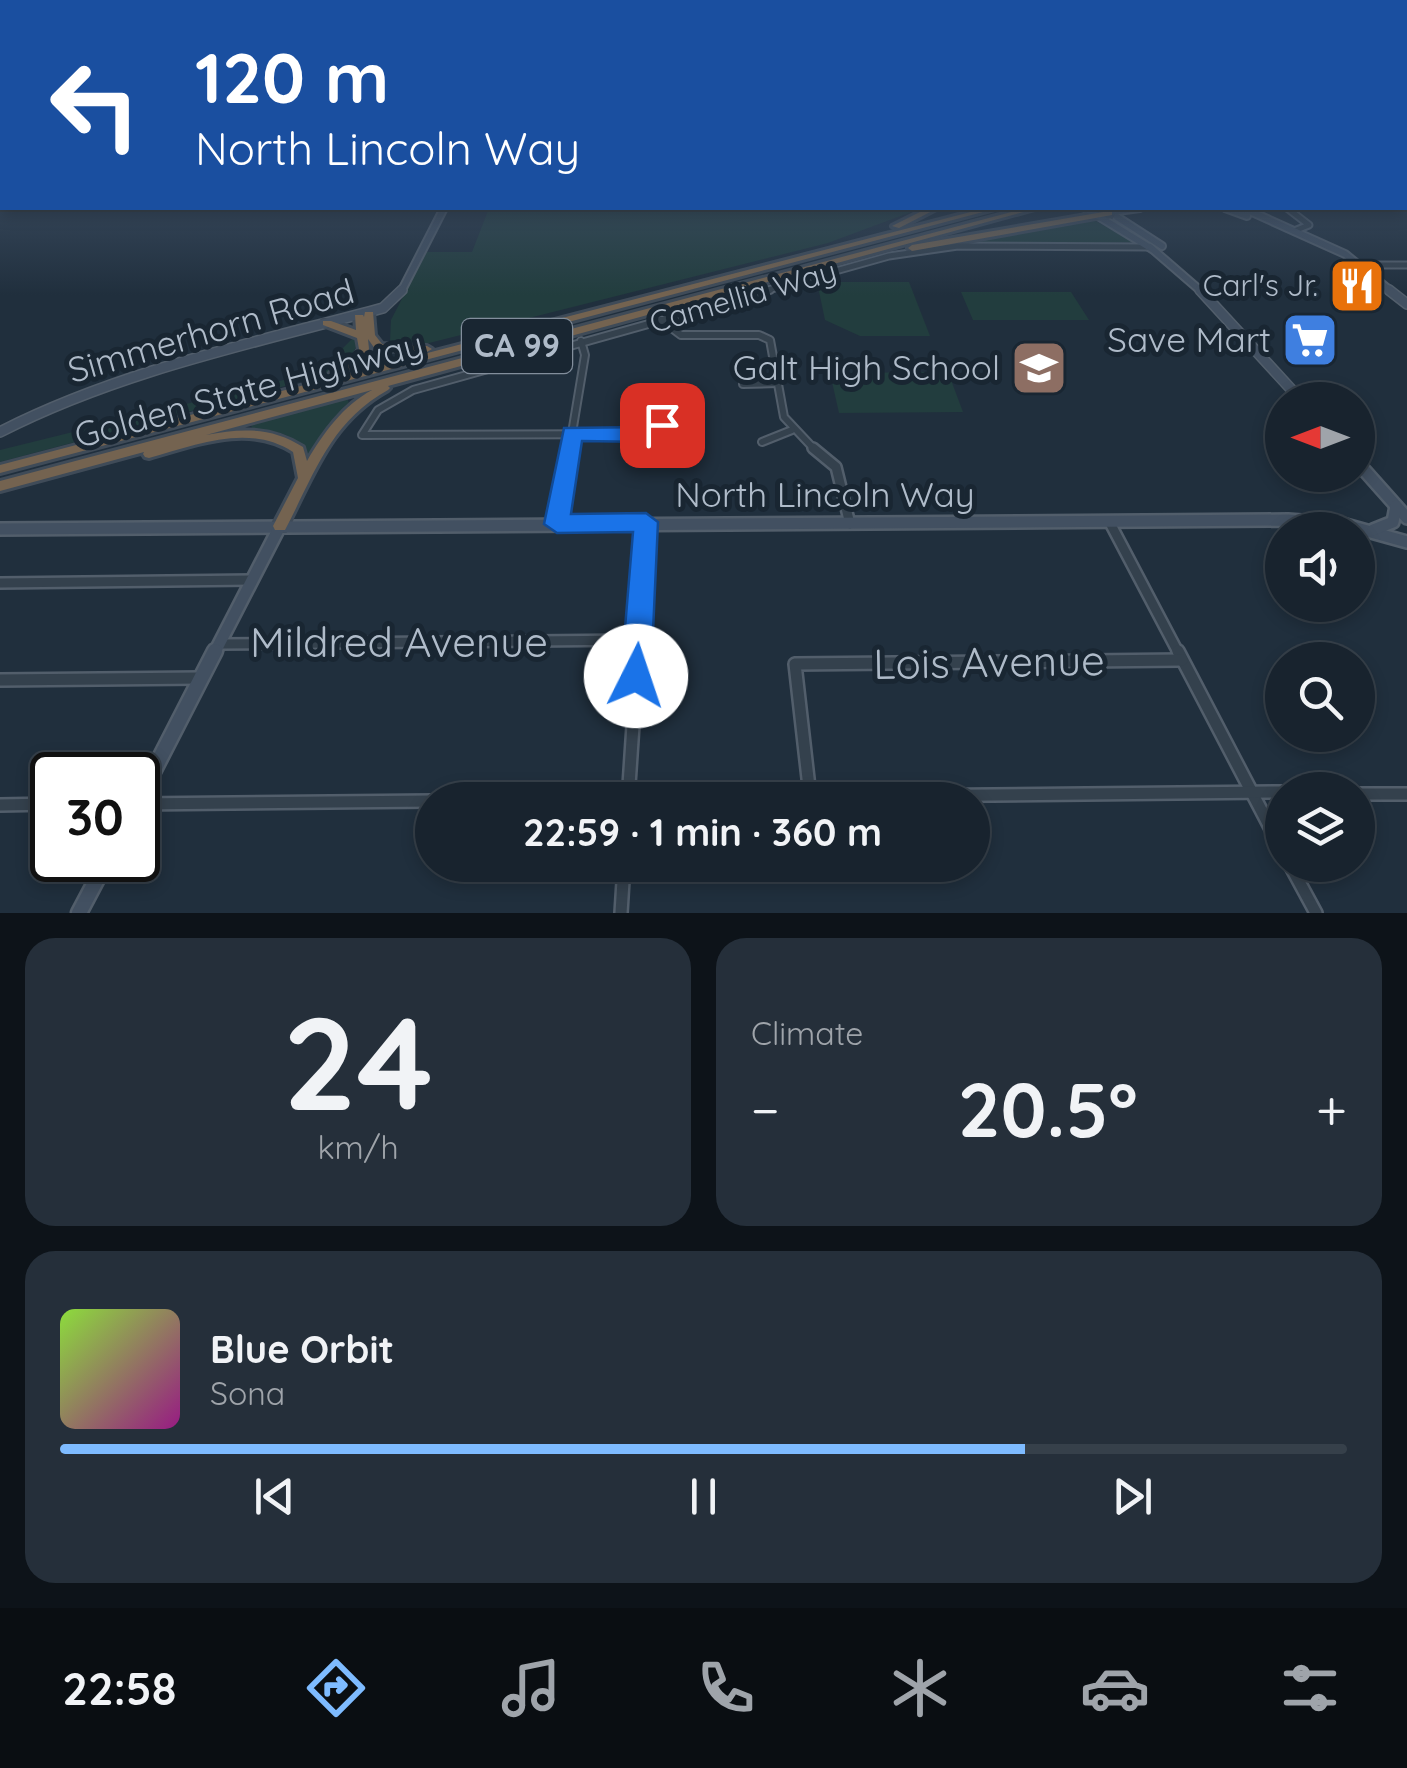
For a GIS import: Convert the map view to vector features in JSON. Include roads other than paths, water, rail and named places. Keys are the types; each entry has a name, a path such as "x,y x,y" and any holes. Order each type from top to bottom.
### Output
{"highway":[{"path":"770,266 893,227 930,210"},
{"name":"Golden State Highway","path":"0,468 986,210"},
{"name":"Golden State Highway","path":"0,486 1026,210"},
{"path":"796,270 1102,211"},
{"path":"364,316 374,344 399,351 542,326"},
{"path":"244,404 343,370 362,355 364,316"},
{"path":"327,323 364,337"},
{"path":"280,526 337,421 359,400 511,348"},
{"path":"0,486 245,434 276,436 294,445 304,462 305,480"}],"main road":[{"name":"Simmerhorn Road","path":"0,432 38,412 167,366 364,316 400,294 443,210"},
{"path":"1231,210 1357,266"},
{"path":"1248,210 1299,230 1357,266 1407,304"},
{"path":"1102,211 1185,274"},
{"path":"1102,211 1160,245 1284,382"},
{"path":"1375,482 1407,518"},
{"path":"1375,528 1392,522 1396,506"},
{"name":"North Lincoln Way","path":"0,528 1265,520"},
{"path":"160,759 280,526"},
{"name":"North Lincoln Way","path":"1375,532 1407,542"},
{"path":"79,913 95,882"}],"street":[{"path":"1254,218 1299,230 1308,223 1290,210"},
{"name":"Camellia Way","path":"572,434 362,435 378,410 404,394 581,341 917,250 1150,247"},
{"path":"1357,266 1407,265"},
{"path":"661,320 682,336 768,338 784,417 792,430 836,467 850,524"},
{"path":"557,524 585,355 581,341"},
{"path":"743,384 778,383"},
{"path":"572,434 659,432 663,395 656,389"},
{"path":"762,442 792,430"},
{"path":"1110,521 1265,818"},
{"path":"629,782 646,522"},
{"path":"0,583 252,580"},
{"name":"Mildred Avenue","path":"219,644 638,640"},
{"name":"Lois Avenue","path":"809,782 796,664 1182,660"},
{"path":"0,680 201,678"},
{"path":"990,794 1265,792"},
{"path":"1375,794 1407,794"},
{"path":"160,802 415,800"},
{"path":"0,805 30,804"},
{"path":"621,913 623,882"},
{"path":"1299,882 1316,913"}],"place":[{"name":"Carl's Jr.","path":"1357,286"},
{"name":"Save Mart","path":"1310,340"},
{"name":"Galt High School","path":"1039,368"}]}
